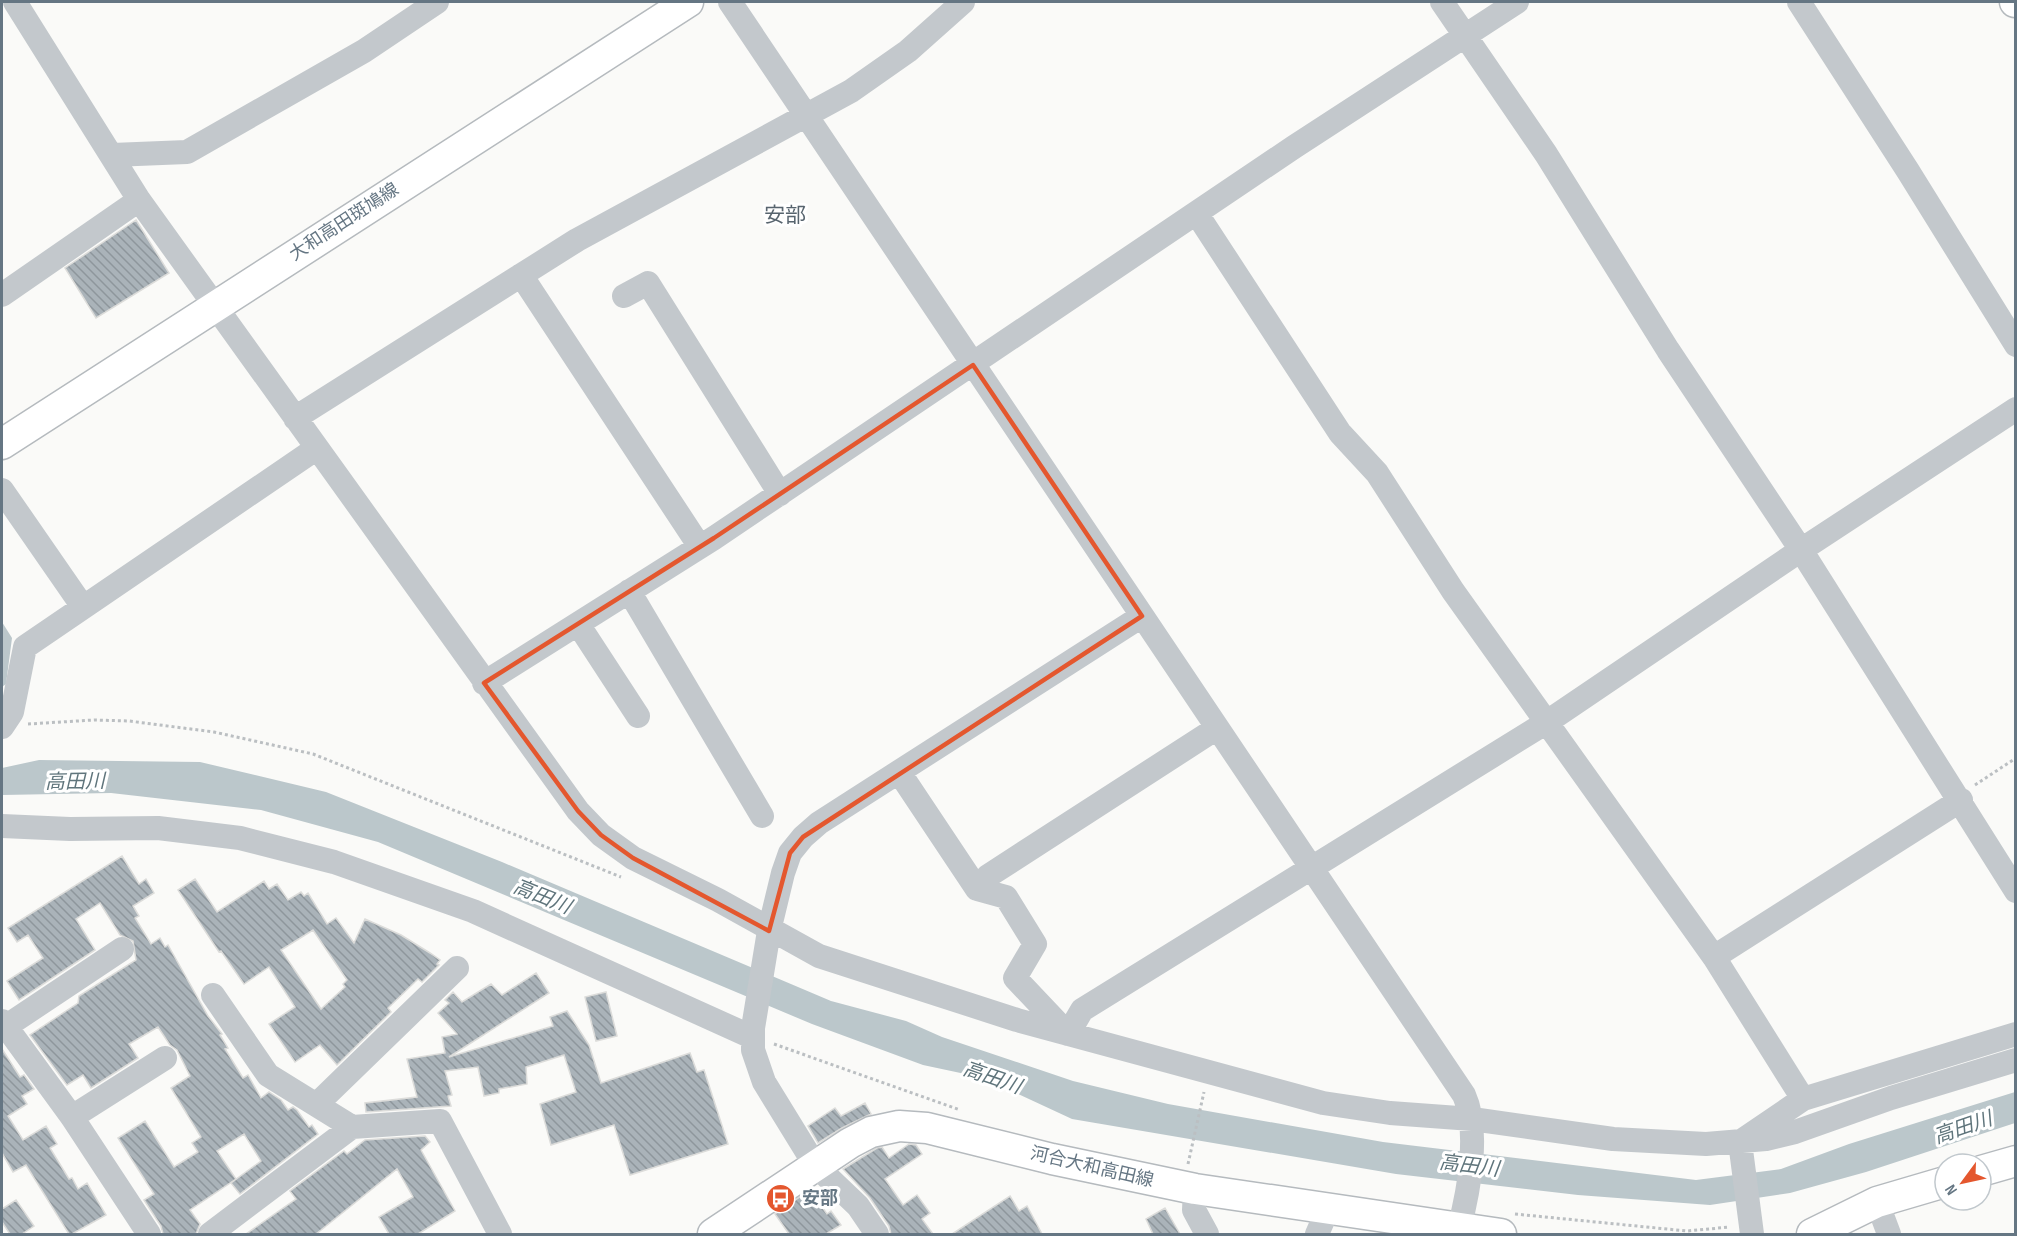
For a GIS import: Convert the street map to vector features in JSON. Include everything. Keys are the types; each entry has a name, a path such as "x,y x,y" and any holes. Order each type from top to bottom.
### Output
{"main road":[{"name":"大和高田斑鳩線","path":"2,444 688,2"},
{"name":"河合大和高田線","path":"713,1234 814,1165 871,1132 899,1126 960,1134 1052,1159 1194,1173 1322,1222 1462,1218 1507,1224"},
{"path":"1993,1168 2016,1161"},
{"path":"1812,1234 1877,1202 1933,1186"}],"street":[{"path":"15,2 140,200 578,812 601,835 633,858 718,900 769,936 851,967 922,987 1068,1034 1323,1103 1472,1124 1664,1143 1740,1145 1795,1132 2016,1060"},
{"path":"112,155 187,152 364,51 437,2"},
{"path":"730,2 1464,1095 1472,1124 1462,1218"},
{"path":"295,418 577,240 807,117 878,74 963,2"},
{"path":"1442,2 1552,164 1668,350 1801,550 1960,798 2016,891"},
{"path":"484,683 700,547 1517,2"},
{"path":"1799,2 1897,152 2016,345"},
{"path":"2,295 140,200"},
{"path":"1197,214 1340,433 1377,473 1434,563 1714,957 1803,1099"},
{"path":"521,274 700,547"},
{"path":"624,296 648,283 780,494"},
{"path":"1068,1034 1082,1010 1547,722 1801,550 2016,409"},
{"path":"2,727 12,712 25,647 317,448"},
{"path":"2,490 83,607"},
{"path":"629,591 762,816"},
{"path":"878,1234 858,1206 814,1165 764,1082 753,1050 753,1032 769,936 790,853 803,837 899,772 1142,616"},
{"path":"578,624 638,716"},
{"path":"977,889 988,876 1217,728"},
{"path":"899,772 977,889 1006,897 1035,944 1015,978 1068,1034"},
{"path":"1714,957 1960,798"},
{"path":"2,826 70,829 158,828 240,838 334,862 472,911 753,1032"},
{"path":"122,949 3,1024 72,1117 148,1234"},
{"path":"317,1104 457,968"},
{"path":"213,995 268,1075 352,1127"},
{"path":"1740,1145 1803,1099 2016,1034"},
{"path":"1982,1070 2000,1052 2016,1047"},
{"path":"72,1117 165,1058"},
{"path":"210,1234 352,1127 440,1121 500,1234"},
{"path":"1740,1145 1751,1233"},
{"path":"1194,1173 1194,1210 1207,1234"},
{"path":"1877,1202 1889,1234"}],"path":[{"path":"2,727 94,720 129,721 214,732 313,754 627,879"},
{"path":"1960,798 2016,758"},
{"path":"753,1032 963,1111"},
{"path":"1177,1163 1194,1173 1206,1083"},
{"path":"1507,1224 1688,1231 1735,1227 1751,1233"}],"highlighted area":[{"path":"973,365 1142,616 803,837 790,853 769,931 633,858 601,835 578,811 484,683 714,538"}],"water":[{"path":"2,622 12,638 6,684 2,687"},
{"name":"高田川","path":"39,760 200,762 326,792 502,862 831,1001 906,1021 942,1037 1073,1081 1168,1104 1383,1142 1696,1180 1781,1169 1849,1144 2015,1092 2015,1123 1866,1172 1790,1193 1710,1205 1578,1195 1396,1174 1072,1119 984,1078 923,1065 812,1024 378,842 261,810 111,793 2,795 2,768"}],"building":[{"path":"136,220 169,273 96,318 65,268"},
{"path":"122,856 139,884 146,879 154,893 133,906 139,916 135,918 151,944 160,938 165,947 168,945 208,1016 222,1034 220,1035 228,1048 225,1049 243,1078 248,1075 261,1098 269,1092 281,1100 288,1110 293,1107 309,1127 312,1125 318,1134 240,1194 231,1183 261,1161 244,1134 217,1151 236,1179 190,1210 200,1224 196,1234 163,1234 161,1226 144,1200 154,1194 118,1138 145,1121 174,1167 198,1152 192,1143 201,1137 171,1088 190,1076 177,1050 170,1045 158,1027 129,1044 138,1058 91,1088 83,1075 67,1085 30,1035 78,1003 79,996 136,960 133,941 120,935 100,903 76,919 95,950 19,1000 7,981 43,958 28,935 17,942 8,928"},
{"path":"195,879 217,912 264,881 269,889 277,884 288,900 301,892 304,896 308,893 327,924 336,918 354,943 365,919 401,935 430,953 440,960 437,964 439,965 422,982 418,979 388,1008 391,1012 337,1065 320,1045 295,1062 269,1024 295,1007 269,967 244,984 221,951 219,952 178,890","holes":["313,930 347,980 343,984 345,987 321,1009 281,950"]},
{"path":"536,973 549,993 449,1057 553,1026 550,1017 567,1011 589,1045 601,1083 690,1053 697,1072 704,1070 728,1144 630,1175 614,1125 551,1145 540,1104 576,1092 564,1055 526,1067 527,1084 499,1089 499,1093 484,1096 478,1067 445,1071 452,1095 448,1096 451,1106 366,1112 365,1103 417,1097 407,1059 445,1053 442,1037 457,1034 438,1013 449,1003 445,1000 453,992 462,1002 491,984 502,995"},
{"path":"606,992 617,1036 596,1041 585,997"},
{"path":"2,1049 20,1077 24,1075 34,1089 22,1096 27,1104 8,1116 23,1140 46,1126 57,1144 50,1148 69,1179 72,1178 78,1189 87,1183 106,1215 72,1234 69,1234 26,1165 13,1172 2,1153"},
{"path":"865,1103 871,1114 818,1143 808,1126 835,1108 841,1116"},
{"path":"425,1136 430,1142 421,1150 455,1211 418,1234 389,1234 379,1217 413,1197 397,1169 316,1234 246,1234 296,1199 290,1191 344,1151 347,1154 365,1140"},
{"path":"909,1144 916,1145 922,1154 885,1179 903,1205 917,1195 930,1213 922,1219 933,1234 891,1234 889,1226 870,1198 843,1169 877,1148 882,1147 889,1158"},
{"path":"810,1190 827,1214 831,1211 841,1225 826,1234 789,1234 775,1214"},
{"path":"1010,1196 1019,1211 1027,1206 1042,1234 952,1234"},
{"path":"16,1200 34,1226 22,1234 10,1234 2,1222 2,1209"},
{"path":"1165,1208 1180,1234 1153,1234 1146,1219"}],"place":[{"name":"安部","path":"781,1198"}],"district":[{"name":"安部","path":"785,215"}]}
